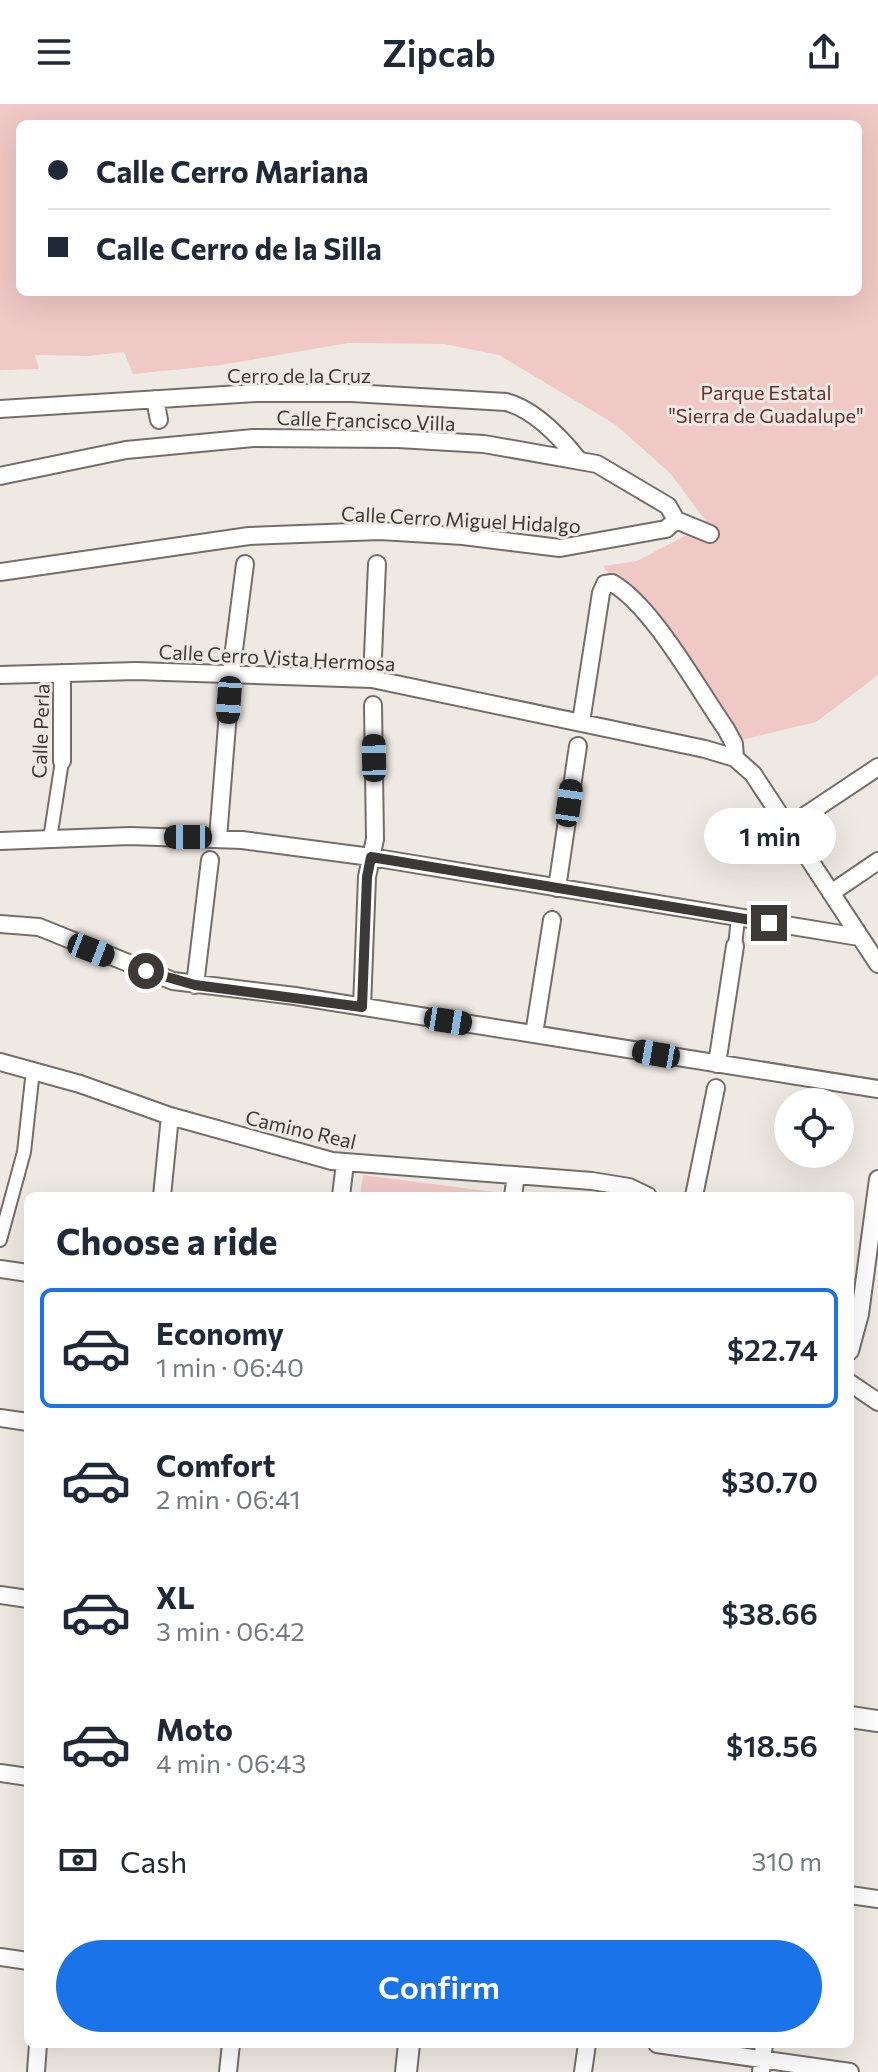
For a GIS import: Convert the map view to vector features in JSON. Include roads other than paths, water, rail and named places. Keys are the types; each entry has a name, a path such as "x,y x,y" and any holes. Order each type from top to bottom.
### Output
{"street":[{"name":"Cerro de la Cruz","path":"0,409 256,393 418,405 518,405 563,441 577,458"},
{"path":"155,399 159,420"},
{"name":"Calle Francisco Villa","path":"0,476 126,450 253,438 398,439 484,444 577,458 630,481 668,506 676,520 710,534"},
{"name":"Calle Cerro Miguel Hidalgo","path":"0,572 216,539 356,531 580,547 666,529 676,520"},
{"path":"231,673 245,564"},
{"path":"372,679 377,564"},
{"path":"581,722 605,584 612,583 636,601 726,729 734,744 735,758 753,774 877,960"},
{"name":"Calle Perla","path":"50,839 62,761 62,673"},
{"name":"Calle Cerro Vista Hermosa","path":"0,675 231,673 372,679 581,722 735,758"},
{"path":"195,985 210,860 218,838 229,700"},
{"path":"362,1007 367,877 375,839 373,705"},
{"path":"557,888 578,746"},
{"path":"788,827 878,767"},
{"path":"0,841 218,838 371,857 859,937"},
{"path":"831,893 878,861"},
{"path":"717,1064 738,918"},
{"path":"534,1034 552,920"},
{"path":"0,924 30,924 173,981 362,1007 878,1089"},
{"name":"Camino Real","path":"0,1062 170,1116 345,1163 617,1185 637,1192"},
{"path":"0,1240 24,1152 33,1070"},
{"path":"695,1192 716,1088"},
{"path":"162,1192 170,1116"},
{"path":"341,1192 345,1163"},
{"path":"514,1192 516,1175"},
{"path":"854,1336 860,1314 878,1179"},
{"path":"0,1269 24,1272"},
{"path":"854,1386 878,1402"},
{"path":"0,1418 24,1421"},
{"path":"0,1595 24,1598"},
{"path":"854,1718 878,1721"},
{"path":"0,1773 24,1776"},
{"path":"854,1896 878,1899"},
{"path":"0,1957 24,1960"},
{"path":"36,2072 38,2048"},
{"path":"228,2072 231,2048"},
{"path":"406,2072 409,2048"},
{"path":"583,2072 586,2048"},
{"path":"685,2048 850,2072"}],"park label":[{"name":"Parque Estatal \"Sierra de Guadalupe\"","path":"766,404"}]}
